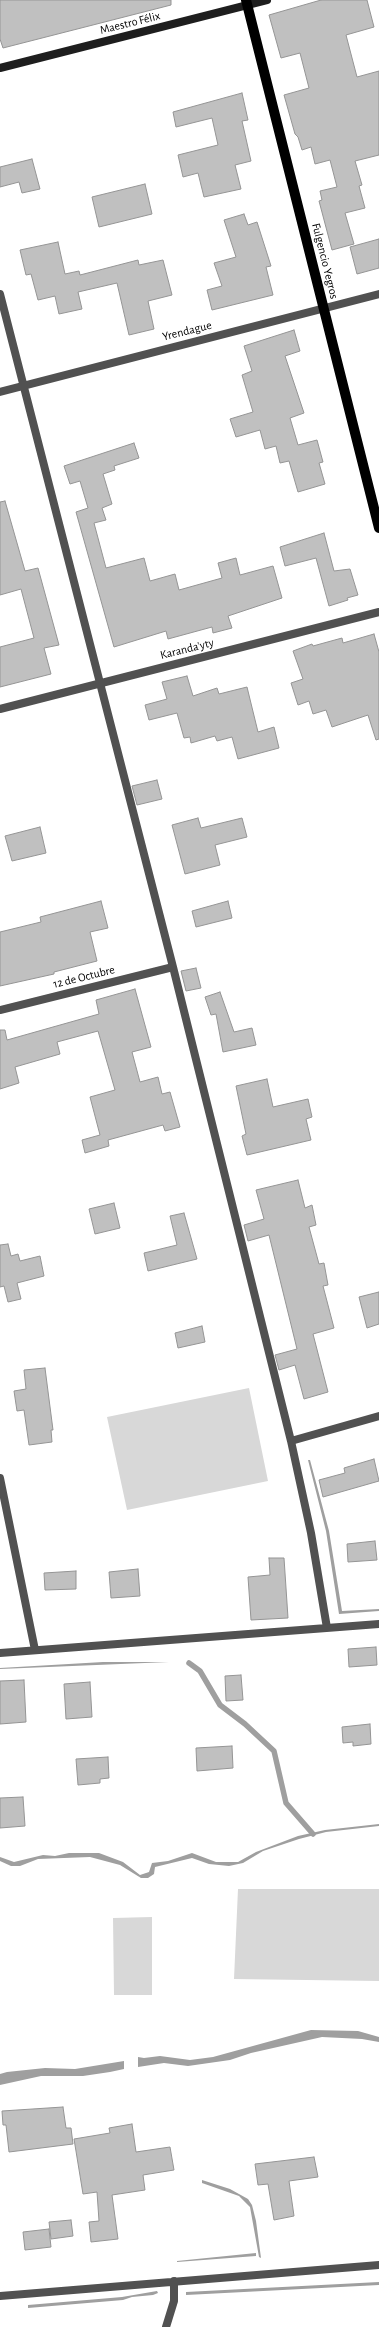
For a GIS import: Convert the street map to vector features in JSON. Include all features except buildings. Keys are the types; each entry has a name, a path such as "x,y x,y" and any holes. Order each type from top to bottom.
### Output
{"main road":[{"name":"Fulgencio Yegros","path":"247,2 379,528"}],"street":[{"name":"Maestro Félix","path":"0,68 247,2 267,0"},
{"path":"0,294 173,967 291,1441 311,1533 327,1628"},
{"name":"Yrendague","path":"0,392 379,294"},
{"name":"Karanda'yty","path":"0,708 379,612"},
{"name":"12 de Octubre","path":"0,1010 173,967"},
{"path":"291,1441 379,1416"},
{"path":"0,1478 35,1650"},
{"path":"0,1653 379,1624"},
{"path":"0,2296 379,2265"},
{"path":"166,2327 174,2300 174,2281"}],"shaded area":[{"path":"249,1388 268,1481 127,1510 107,1417"},
{"path":"308,1460 310,1460 329,1531 342,1611 379,1609 379,1611 339,1614 326,1531"},
{"path":"103,1662 169,1662 0,1669 0,1668"},
{"path":"379,1824 379,1826 326,1832 299,1839 263,1851 243,1863 229,1866 209,1864 192,1858 155,1867 154,1874 148,1878 141,1878 120,1865 90,1857 38,1859 20,1866 11,1866 0,1861 0,1857 14,1862 43,1855 55,1856 69,1853 99,1853 123,1862 140,1875 149,1872 152,1863 168,1861 192,1853 216,1862 238,1862 256,1852 298,1836 325,1830"},
{"path":"238,1889 379,1889 379,1981 234,1979"},
{"path":"152,1917 152,1995 114,1995 113,1918"},
{"path":"311,2030 358,2031 379,2037 379,2042 362,2039 322,2037 251,2053 230,2060 188,2066 164,2063 138,2067 138,2057 144,2058 160,2056 190,2060 213,2057"},
{"path":"124,2061 124,2069 110,2072 83,2076 41,2076 0,2085 0,2074 7,2072 45,2068 75,2069"},
{"path":"202,2180 230,2189 248,2199 252,2205 256,2221 261,2258 259,2257 250,2207 239,2196 202,2183"},
{"path":"256,2253 256,2256 177,2262 177,2261"},
{"path":"379,2282 379,2285 186,2295 186,2292"},
{"path":"157,2291 158,2293 153,2295 132,2297 123,2300 28,2308 28,2305 122,2297"}],"waterway":[{"path":"189,1663 200,1671 220,1705 245,1724 274,1751 286,1803 313,1834"}]}
